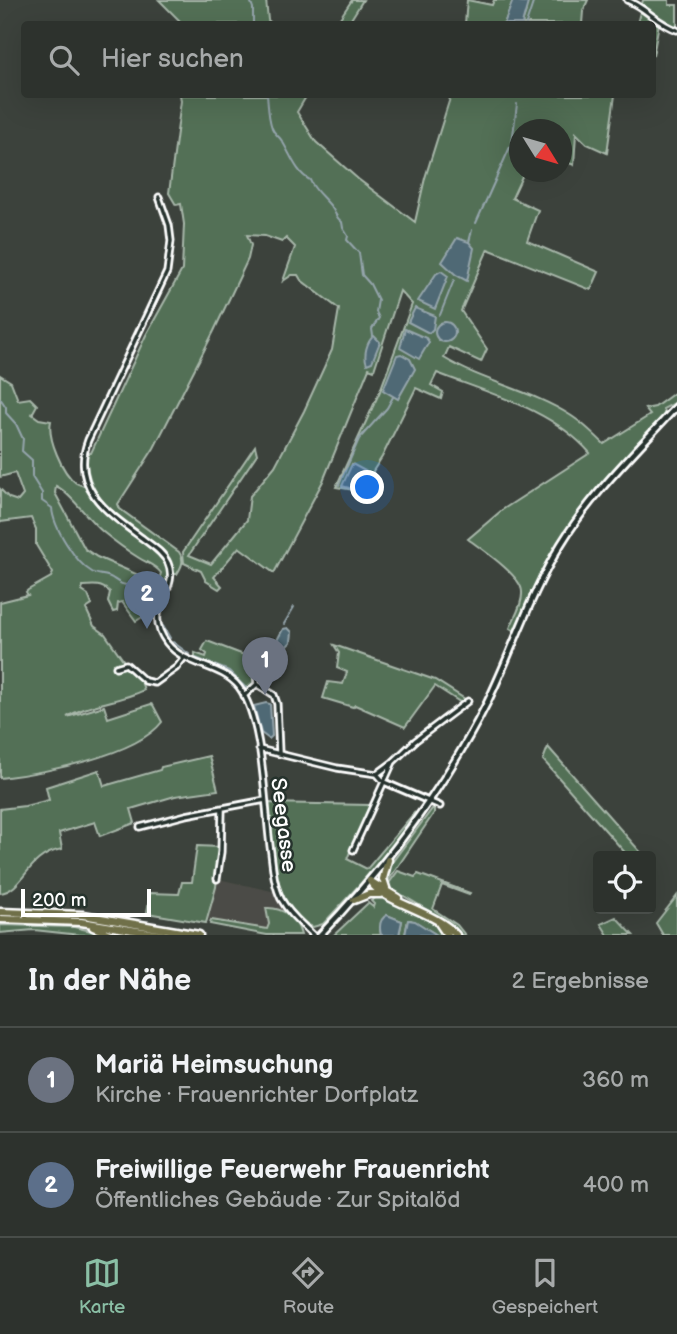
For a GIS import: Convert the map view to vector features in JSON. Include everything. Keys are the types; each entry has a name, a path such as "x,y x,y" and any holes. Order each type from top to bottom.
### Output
{"highway":[{"path":"386,892 383,879 388,860"},
{"path":"370,881 374,888 448,926 456,935"},
{"path":"354,900 386,892"},
{"path":"0,912 83,915 199,935"},
{"path":"0,919 81,922 163,935"},
{"path":"435,919 447,935"},
{"path":"81,922 112,935"}],"main road":[{"path":"320,935 388,860 430,803 478,719 537,586 560,545 589,505 677,406"}],"street":[{"path":"627,0 640,6 663,25 677,30"},
{"path":"159,197 169,225 171,241 167,272 88,440 84,465 90,490 101,506 160,552 170,570 169,582 156,619 168,645 184,658 227,677 238,686 244,696 257,684"},
{"path":"254,650 257,684"},
{"path":"116,667 126,664 145,681 155,683 176,668 184,658"},
{"path":"257,684 272,692 276,698 279,753"},
{"name":"Seegasse","path":"244,696 259,749 269,845 278,892 286,907 313,935"},
{"path":"377,774 468,701"},
{"path":"259,749 337,768 377,774 384,782 440,806"},
{"path":"353,850 393,762"},
{"path":"140,827 265,800"},
{"path":"218,879 222,810"}],"shaded area":[{"path":"218,879 276,892 286,911 266,908 269,921 267,929 208,919"}],"green space":[{"path":"159,0 266,0 269,21 180,21"},
{"path":"352,0 363,0 350,21 338,21"},
{"path":"467,0 492,5 494,0 513,0 505,21 465,21"},
{"path":"514,0 588,0 582,21 523,21 526,12"},
{"path":"643,0 669,0 669,5 677,5 677,30 659,23 656,40 656,21 638,21"},
{"path":"180,98 305,98 297,112 316,142 358,179 415,222 425,178 450,98 615,98 607,153 587,144 576,133 574,165 572,119 509,119 509,182 519,182 512,198 538,210 527,241 599,272 591,290 488,249 461,311 487,349 481,362 449,347 444,358 475,374 555,406 579,421 604,444 650,415 645,409 655,407 677,391 677,402 663,409 665,415 567,529 540,574 515,631 510,628 521,601 520,585 500,563 468,539 502,510 590,453 575,438 538,414 437,373 431,385 443,392 441,399 416,388 373,471 374,481 365,496 360,491 336,487 380,391 412,304 400,291 374,370 369,368 323,481 274,573 239,547 214,577 222,586 219,589 206,581 201,571 184,563 183,552 255,446 257,454 189,555 211,564 247,520 250,496 275,466 332,350 339,309 298,275 292,275 283,281 295,247 286,238 282,242 265,236 247,235 251,245 248,259 214,331 154,448 118,504 120,509 179,552 182,563 177,574 174,574 164,551 113,511 96,492 87,468 87,453 91,453 146,335 182,270 184,224 181,204 176,205 169,193"},
{"path":"0,375 11,382 18,400 30,398 37,405 32,414 39,419 51,421 53,445 71,478 87,488 94,501 106,513 152,547 166,566 167,577 163,590 159,570 103,532 68,494 56,486 55,493 85,549 143,577 157,603 154,610 136,621 122,602 118,603 117,611 113,612 108,602 110,592 107,589 83,586 82,591 88,595 92,605 86,609 94,626 105,634 126,664 145,681 142,684 144,690 67,717 104,706 108,718 151,704 162,722 132,744 87,761 0,778 0,602 28,595 28,590 51,577 53,573 36,545 36,529 31,518 0,522 0,489 9,498 18,501 23,495 15,473 0,477"},
{"path":"207,641 252,658 255,681 250,688 245,690 227,674 195,660 195,653 206,657 207,654 202,650"},
{"path":"334,645 435,680 468,701 463,704 435,686 405,727 355,705 353,707 323,698 328,682 343,684 347,672 337,668 339,653"},
{"path":"548,747 640,851 624,851 543,760"},
{"path":"209,756 218,790 175,796 131,809 135,823 100,836 95,822 59,833 62,849 40,858 15,886 0,893 0,809 49,800 46,787 99,770 104,786 160,770 161,767"},
{"path":"264,803 370,805 347,859 367,869 415,812 402,834 361,883 323,924 313,927 299,918 281,890"},
{"path":"432,809 434,813 386,884 390,865"},
{"path":"197,846 220,847 216,887 206,923 147,913 150,893 179,894 182,882 192,882"},
{"path":"398,871 415,877 418,874 470,893 469,895 442,885 433,909 457,925 465,935 459,935 436,915 387,886"},
{"path":"379,896 424,916 445,935 437,935 408,920 405,935 399,935 402,921 387,915 380,929 381,935 334,935 368,903 373,907 371,901"},
{"path":"677,896 677,935 663,935 656,923"},
{"path":"266,908 278,909 288,915 296,923 301,935 267,935 210,924 211,920 267,929 269,924"},
{"path":"616,917 633,935 608,935 601,924"},
{"path":"0,925 74,927 109,935 34,930 0,933"}],"water":[{"path":"513,0 528,3 523,21 505,21"},
{"path":"457,238 469,242 474,248 467,281 442,262"},
{"path":"441,271 448,276 435,309 418,301 436,274"},
{"path":"415,308 435,316 433,329 429,333 408,322"},
{"path":"441,322 449,322 455,332 449,342 441,342 435,336 435,328"},
{"path":"405,329 429,342 419,359 400,348"},
{"path":"374,336 380,342 372,362 367,364 366,348"},
{"path":"401,354 410,359 415,369 398,399 383,390 397,355"},
{"path":"352,464 367,472 362,486 356,490 342,486"},
{"path":"288,628 292,632 291,642 286,647 277,646 275,644 283,629"},
{"path":"270,704 272,736 269,739 261,733 254,706"},
{"path":"387,915 402,921 399,935 381,935 380,923"},
{"path":"408,920 415,921 437,935 405,935"}],"waterway":[{"path":"250,0 253,21"},
{"path":"527,21 533,3"},
{"path":"267,98 273,130 297,168 310,180 342,222 347,240 359,253 362,275 378,300 376,312 379,318 372,329 373,336"},
{"path":"515,119 517,104"},
{"path":"476,223 509,149"},
{"path":"469,242 472,230"},
{"path":"440,315 454,280"},
{"path":"339,485 359,439 387,408 393,397"},
{"path":"0,398 6,407 6,413 16,424 23,439 22,451 32,460 32,477 42,493 42,501 52,508 56,525 73,553 92,572 131,585 139,600 152,613"},
{"path":"284,624 294,607"},
{"path":"163,626 170,638"},
{"path":"173,642 189,654"},
{"path":"265,677 274,649"},
{"path":"196,658 229,671 246,688"}],"place":[{"name":"Freiwillige Feuerwehr Frauenricht","path":"147,629"},
{"name":"Mariä Heimsuchung","path":"265,695"}]}
